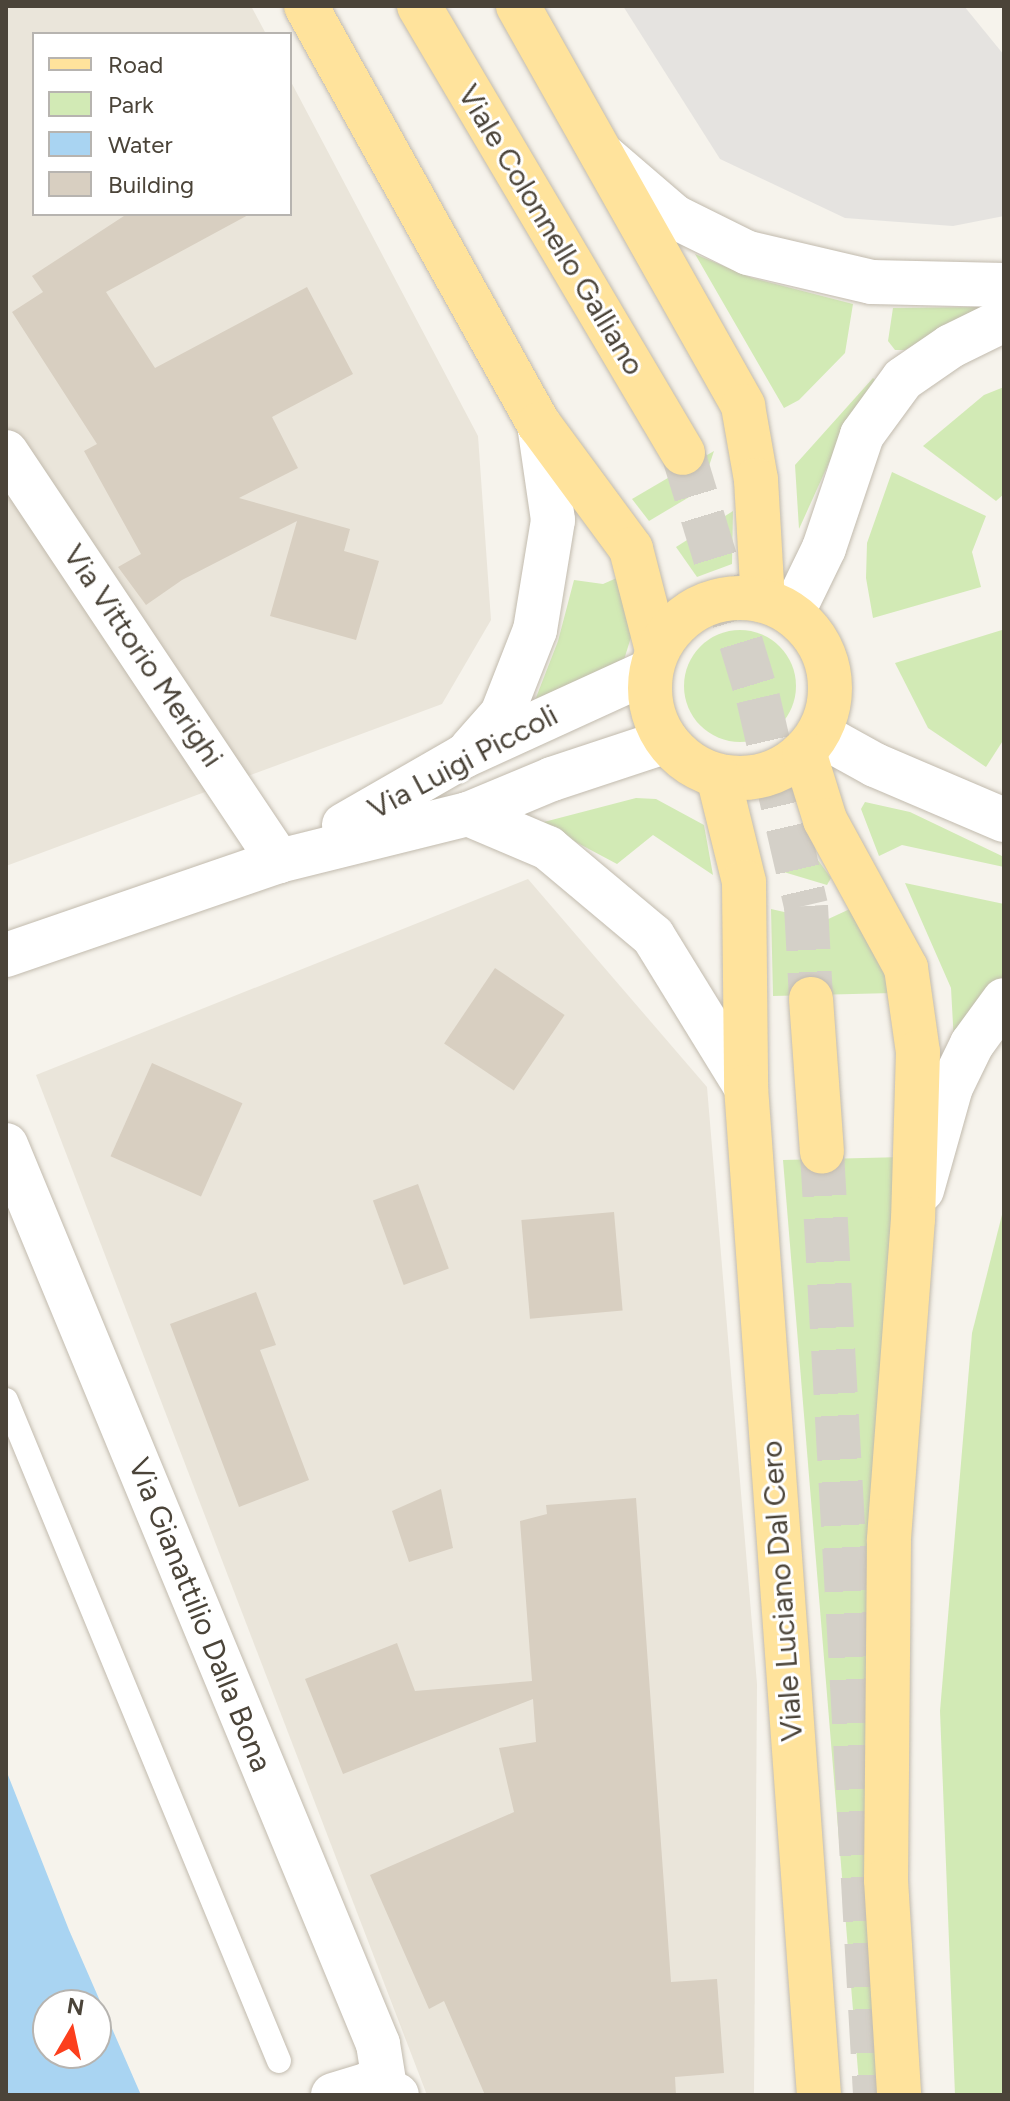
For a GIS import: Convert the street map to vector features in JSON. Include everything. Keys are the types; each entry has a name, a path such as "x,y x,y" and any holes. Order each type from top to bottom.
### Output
{"main road":[{"path":"306,6 539,424 631,549 654,660 655,720 667,741 681,757 718,776 749,778 779,770 811,743 829,707 828,664 809,629 778,607 713,601 690,612 654,660"},
{"name":"Viale Colonnello Galliano","path":"419,6 683,453"},
{"path":"518,6 743,406 778,607"},
{"path":"811,743 825,820 906,968 918,1052 913,1219 889,1541 886,1880 899,2095"},
{"name":"Viale Luciano Dal Cero","path":"718,776 744,882 746,1087 819,2095"},
{"path":"811,999 822,1152"}],"street":[{"path":"605,157 675,217 748,253 872,282 1004,285"},
{"path":"778,607 824,548 862,435 903,379 951,346 1004,320"},
{"path":"464,756 502,714 535,630 553,520 539,424"},
{"name":"Via Vittorio Merighi","path":"6,452 279,861"},
{"name":"Via Luigi Piccoli","path":"279,861 464,756 654,660"},
{"name":"Via Luigi Piccoli","path":"6,955 279,861 419,822 468,814 552,779 667,741"},
{"path":"811,743 875,765 1004,820"},
{"name":"Viale Luciano Dal Cero","path":"468,814 548,848 653,936 746,1087"},
{"path":"913,1219 951,1087 972,1044 1004,1000"},
{"name":"Via Gianattilio Dalla Bona","path":"6,1145 378,2044 391,2091 351,2085 333,2095"}],"lane":[{"path":"6,1400 279,2061"}],"shaded area":[{"path":"6,6 251,6 265,32 32,32 32,216 292,216 292,84 478,436 491,620 442,704 6,866"},
{"path":"623,6 964,6 1004,55 1004,216 953,226 845,218 720,159"},
{"path":"528,879 707,1087 757,1684 754,2095 427,2095 36,1075"}],"green space":[{"path":"695,254 752,278 853,304 845,353 799,400 784,408"},
{"path":"982,307 905,350 895,350 888,341 893,308"},
{"path":"873,378 877,382 832,456 799,529 795,465"},
{"path":"1004,387 1004,494 996,501 923,446 984,395"},
{"path":"714,451 701,490 649,521 632,499"},
{"path":"892,472 986,516 972,552 981,587 873,618 866,578 867,543"},
{"path":"733,511 732,564 697,577 676,547"},
{"path":"619,577 632,634 623,663 530,713 558,641 574,580 603,584"},
{"path":"740,630 761,635 779,647 791,665 796,686 791,707 779,725 761,737 740,742 719,737 701,725 689,707 684,686 689,665 701,647 719,635"},
{"path":"1002,630 1004,739 986,767 928,728 895,663"},
{"path":"636,798 656,799 704,825 713,875 653,835 617,864 540,823"},
{"path":"865,802 910,812 1004,857 1004,867 902,845 879,856 861,809"},
{"path":"793,826 831,878 827,885 777,870 779,833"},
{"path":"905,883 1004,904 1004,985 955,1061 951,988"},
{"path":"852,908 889,972 893,993 773,996 771,909 824,921"},
{"path":"904,1157 881,2095 860,2095 783,1160"},
{"path":"1004,1207 1004,2095 955,2095 940,1711 972,1333"}],"water":[{"path":"6,1770 95,1989 32,1989 32,2069 112,2069 112,2029 141,2095 6,2093"}],"building":[{"path":"124,216 246,216 106,292 155,368 307,287 353,374 272,417 298,468 239,498 350,529 344,551 379,561 356,640 270,616 297,521 182,580 146,605 118,567 141,554 84,451 97,444 12,312 43,292 32,276"},
{"path":"495,968 565,1015 514,1090 444,1043"},
{"path":"152,1063 242,1103 201,1196 111,1156"},
{"path":"418,1184 449,1269 404,1285 373,1200"},
{"path":"614,1212 623,1311 530,1319 521,1220"},
{"path":"256,1292 276,1345 260,1350 309,1480 239,1507 170,1324"},
{"path":"441,1489 453,1548 409,1562 392,1511"},
{"path":"636,1498 671,1982 717,1979 724,2073 675,2077 676,2095 485,2095 444,2001 429,2009 370,1875 514,1812 499,1748 536,1742 533,1699 343,1774 305,1679 397,1643 415,1691 532,1681 520,1521 547,1514 546,1505"}],"tunnel":[{"path":"683,453 758,698 806,906 811,999"},
{"path":"822,1152 875,2095"}]}
